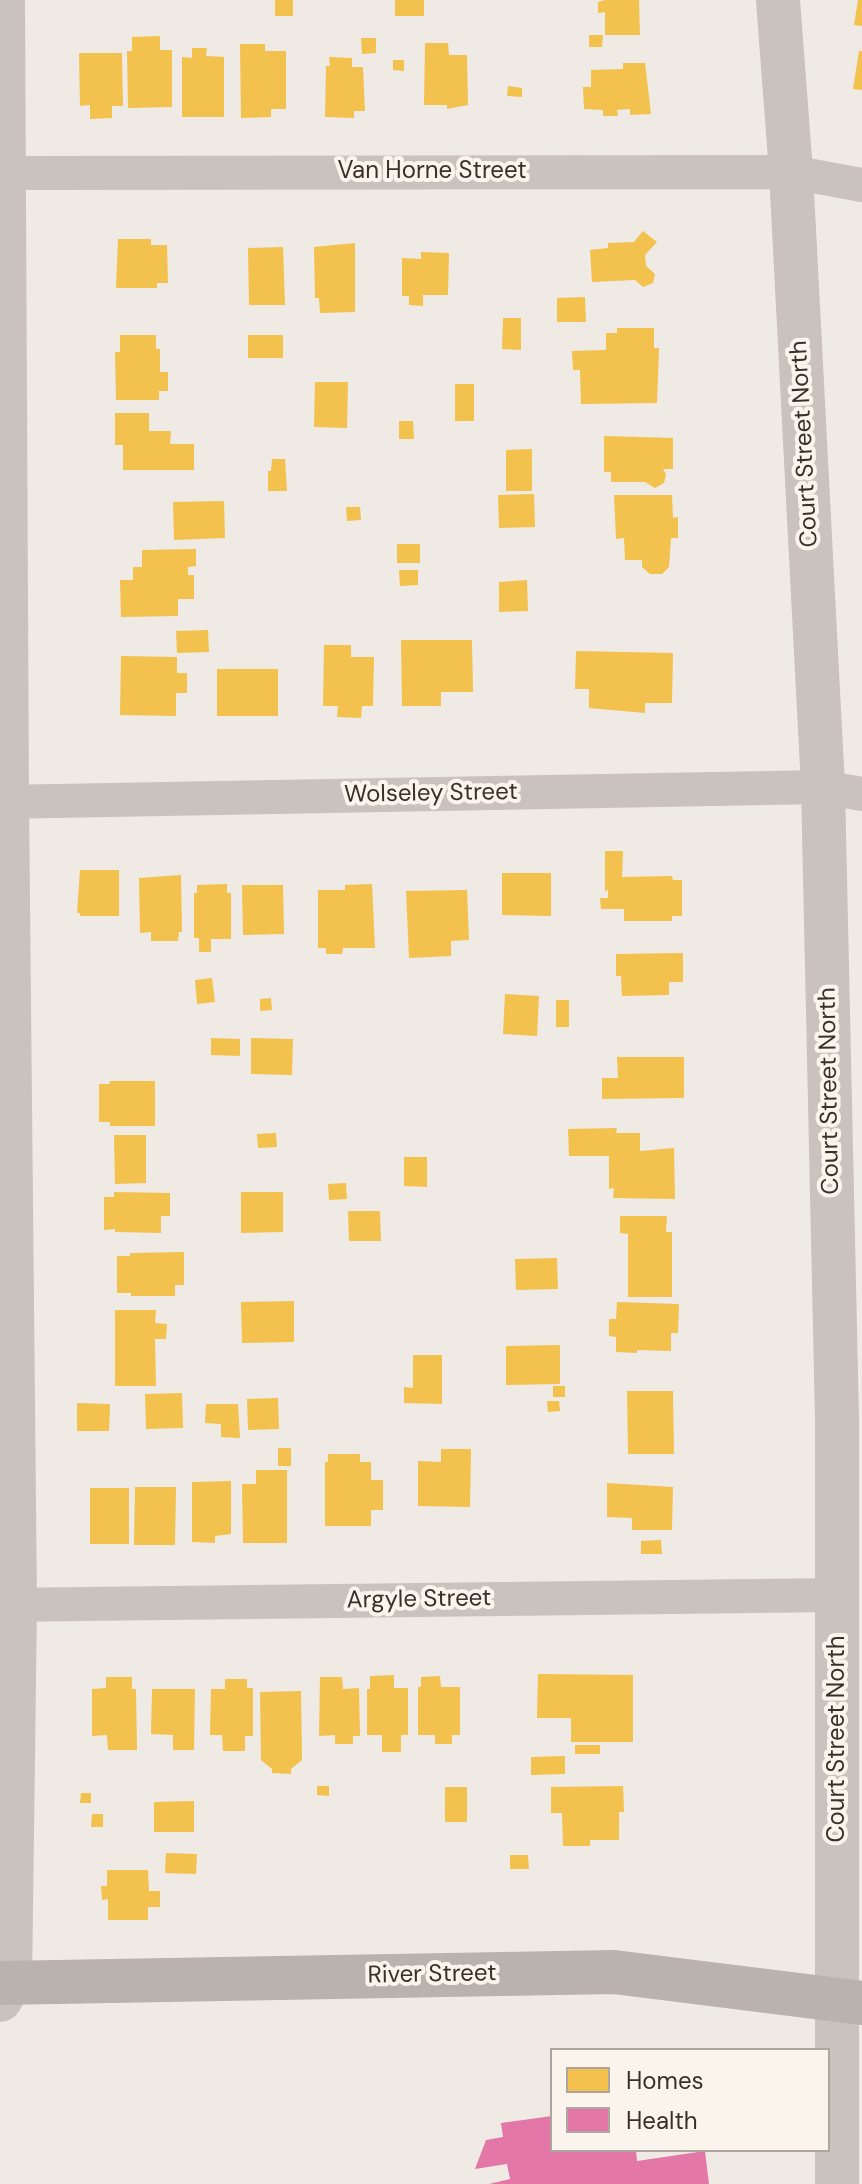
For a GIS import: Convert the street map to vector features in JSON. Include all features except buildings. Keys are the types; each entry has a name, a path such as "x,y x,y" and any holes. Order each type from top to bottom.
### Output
{"main road":[{"name":"River Street","path":"3,1989 614,1972 849,2002"}],"street":[{"path":"3,0 7,1605 3,1989"},
{"name":"Court Street North","path":"778,0 843,790 850,1420 839,1595 849,2002 837,2184"},
{"name":"Van Horne Street","path":"2,173 791,172 862,185"},
{"name":"Wolseley Street","path":"3,802 843,790"},
{"name":"Argyle Street","path":"7,1605 839,1595"}]}
